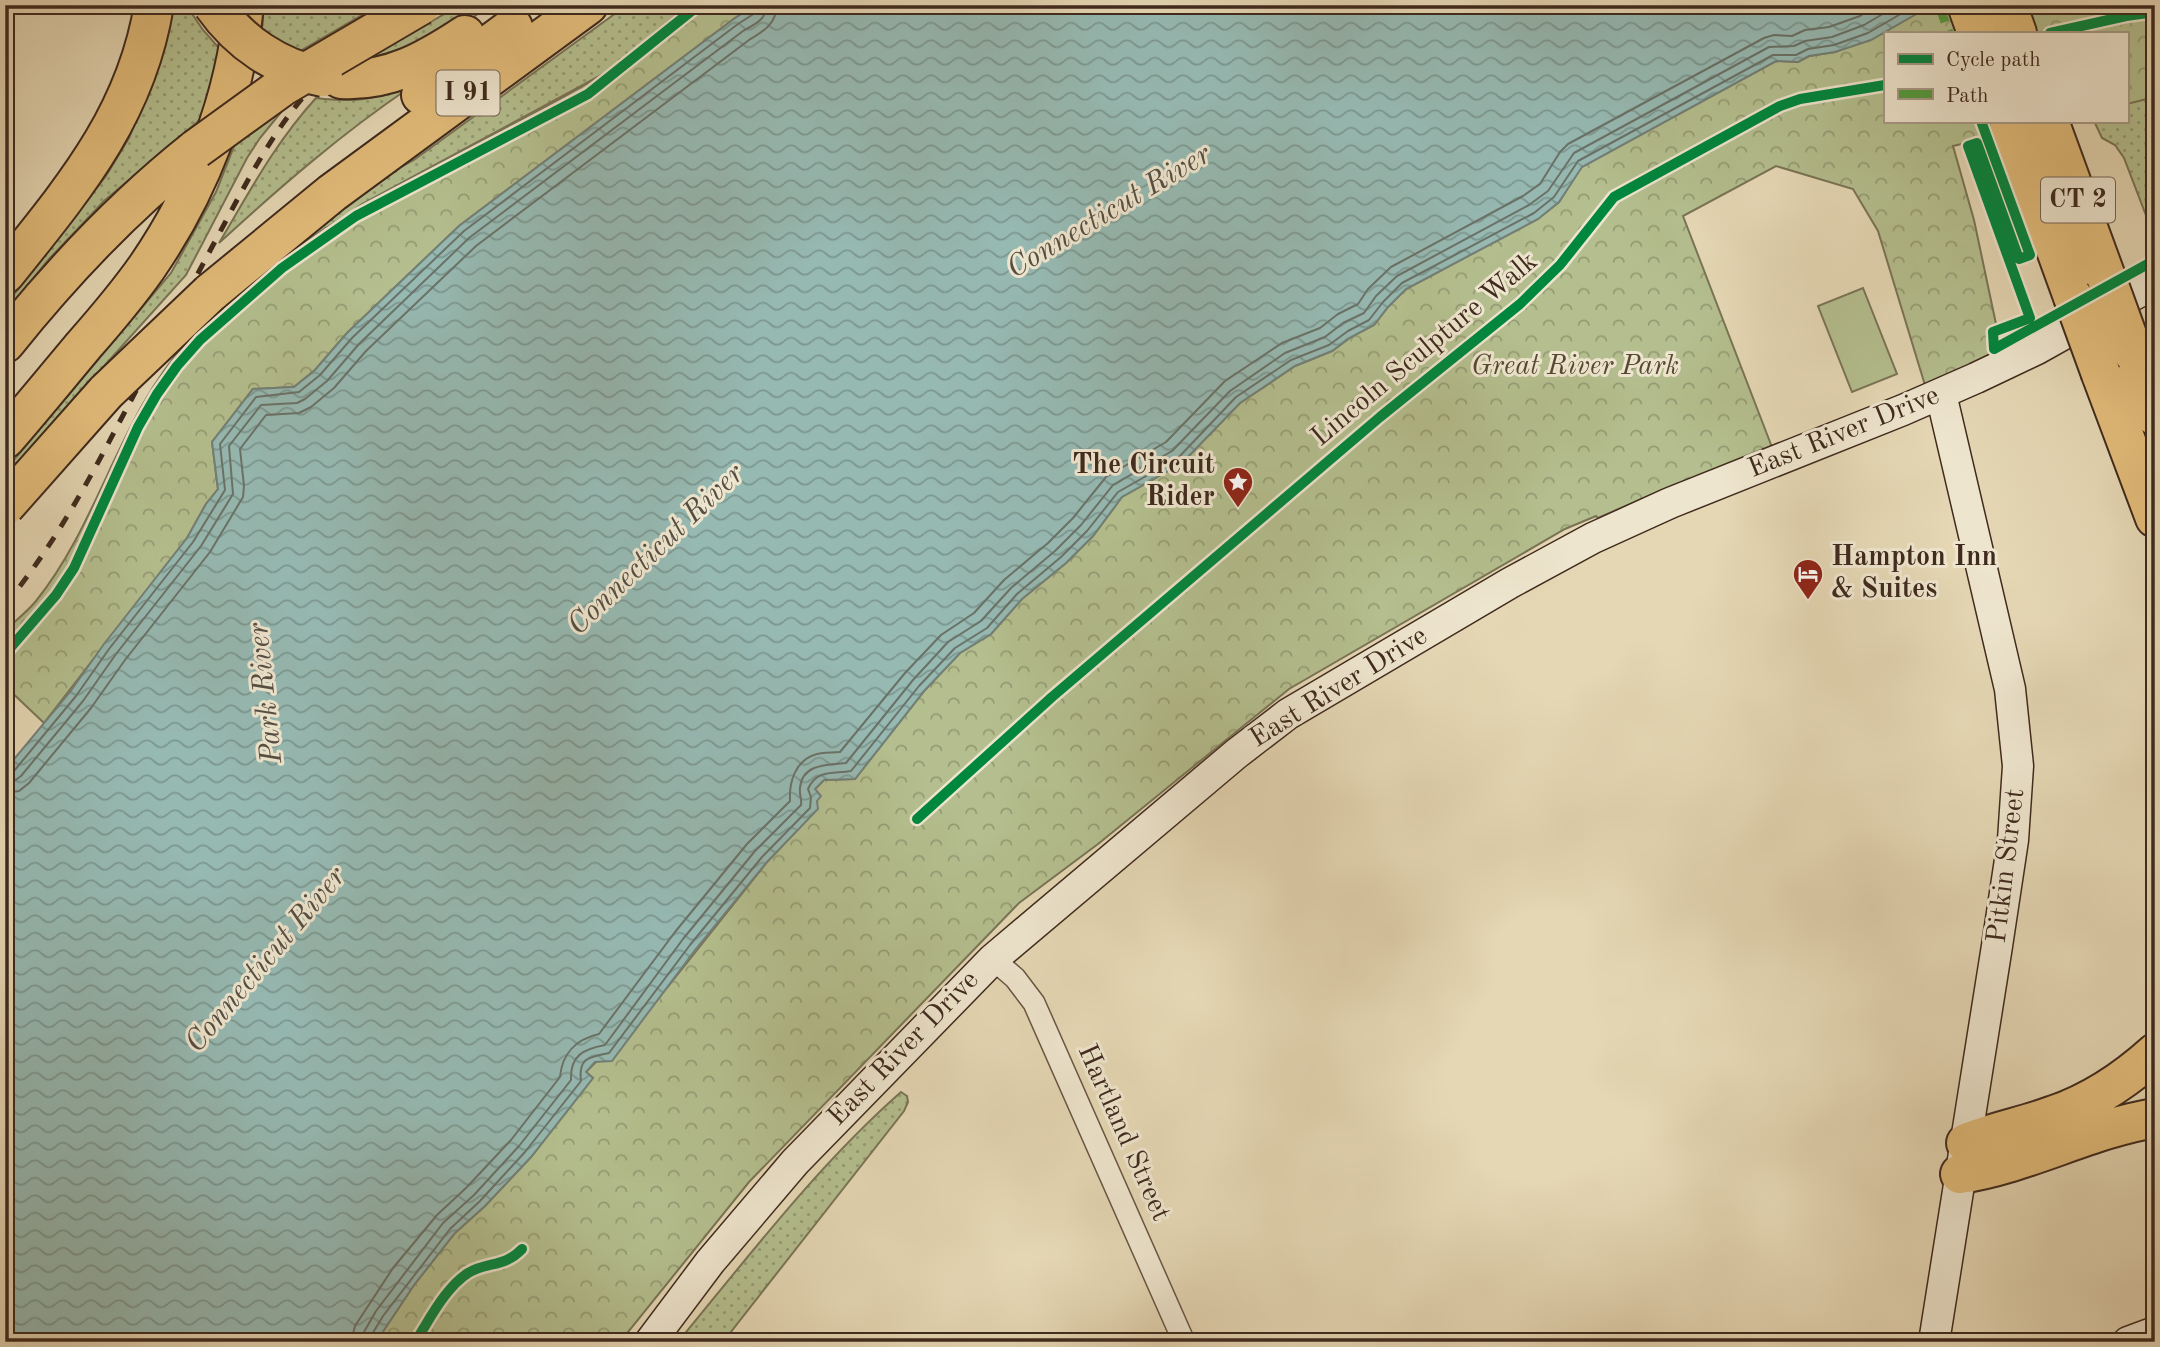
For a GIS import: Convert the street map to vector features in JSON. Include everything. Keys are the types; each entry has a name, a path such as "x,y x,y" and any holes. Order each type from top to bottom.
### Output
{"highway":[{"path":"98,153 100,131 128,59 137,5"},
{"path":"5,274 98,153 131,90 147,41 154,5"},
{"path":"213,5 236,32 274,60 309,74 341,79 371,78 414,65 510,5"},
{"path":"5,439 131,289 176,221 201,171 220,118 236,59 244,5"},
{"path":"5,343 74,261 178,163 283,86 421,5"},
{"path":"5,506 106,392 210,293 219,271 234,250 341,173 433,86 544,5"},
{"name":"I 91","path":"341,173 588,5"},
{"path":"1967,5 1977,32"},
{"path":"2007,5 2017,32"},
{"name":"CT 2","path":"2049,122 2155,416"},
{"name":"CT 2","path":"2011,126 2155,519"},
{"path":"2134,354 2155,401"},
{"path":"1963,1158 2006,1128 2053,1116 2082,1104 2122,1080 2155,1052"},
{"path":"1963,1158 2004,1164 2098,1132 2155,1118"}],"street":[{"name":"East River Drive","path":"650,1342 725,1244 795,1162 993,959 1288,714 1510,583 1592,538 1670,503 1941,394 2033,352 2155,283"},
{"name":"Pitkin Street","path":"1934,1342 2013,840 2018,766 2010,689 1941,394"},
{"name":"Hartland Street","path":"993,959 1015,978 1034,1003 1184,1342"},
{"path":"2128,1342 2155,1332"}],"green space":[{"path":"172,5 186,5 219,48 202,118 104,201 49,259 5,313 5,306 106,176 129,138 158,65"},
{"path":"264,5 379,5 295,54 261,36"},
{"path":"460,5 491,5 447,35 354,66"},
{"path":"627,5 688,5 607,72 362,204 248,285 377,180 414,160"},
{"path":"688,5 756,5 735,18 459,226 347,333 315,370 294,387 253,389 212,442 218,489 206,504 187,538 44,723 5,686 5,631 32,605 58,571 144,402 188,341 258,276 296,248 377,197 594,80 627,57"},
{"name":"Great River Park","path":"1932,5 2155,5 2155,97 2128,104 2128,32 1884,32 1884,122 2054,122 1953,146 1974,220 2003,357 1928,395 1878,231 1853,189 1776,166 1683,216 1775,455 1674,485 1598,518 1596,516 1565,529 1289,689 1098,844 1019,903 749,1182 620,1342 376,1342 414,1285 455,1233 485,1206 531,1157 593,1078 586,1072 654,1004 767,862 817,809 815,789 824,780 855,779 925,690 960,653 991,634 1022,599 1066,563 1093,536 1122,497 1182,463 1240,403 1295,366 1332,351 1374,325 1406,289 1538,219 1559,202 1581,167 1776,61 1798,62 1809,56 1835,52"},
{"path":"405,84 409,88 311,162 219,243 275,150 316,98 362,99 384,94"},
{"path":"2155,88 2155,239 2124,158 2115,145 2102,138 2094,122 2128,122 2128,94"},
{"path":"282,111 247,158 186,275 16,464 13,461 171,273 216,192 235,144"},
{"path":"1863,288 1897,374 1852,392 1818,306"},
{"path":"901,1092 907,1096 908,1102 904,1111 723,1342 678,1342 812,1181 870,1120"}],"water":[{"path":"756,5 1932,5 1871,40 1835,52 1809,56 1798,62 1776,61 1582,167 1559,202 1538,219 1406,289 1374,325 1332,351 1295,366 1240,403 1182,463 1122,497 1093,536 1066,563 1022,599 991,634 960,653 925,690 855,779 824,780 815,789 821,796 817,801 818,809 767,862 695,950 612,1061 595,1062 586,1072 593,1078 531,1157 485,1206 455,1233 414,1285 376,1342 5,1342 5,770 70,692 187,538 206,504 218,489 212,442 253,389 294,387 315,370 347,333 459,226 735,18"}],"railway":[{"path":"5,605 53,539 81,493 238,199 279,129 313,86 343,58 367,41 431,5"}],"marked path":[{"path":"1939,5 1949,32"}],"cycle path":[{"path":"5,654 56,595 74,568 138,427 157,394 200,340 282,268 356,216 588,94 699,5"},
{"path":"2054,32 2155,12"},
{"name":"Lincoln Sculpture Walk","path":"917,819 1052,697 1380,417 1520,304 1560,265 1614,197 1780,106 1800,99 1884,85"},
{"path":"1981,122 2030,255 2019,259 1977,143 1968,146 2030,318 1993,332 1994,349 2155,260"},
{"path":"415,1342 438,1304 460,1279 475,1269 509,1259 522,1249"}],"place":[{"name":"The Circuit Rider","path":"1238,509"},
{"name":"Hampton Inn & Suites","path":"1808,601"}],"water label":[{"name":"Connecticut River","path":"1109,212"},
{"name":"Connecticut River","path":"656,550"},
{"name":"Park River","path":"266,693"},
{"name":"Connecticut River","path":"266,960"}]}
